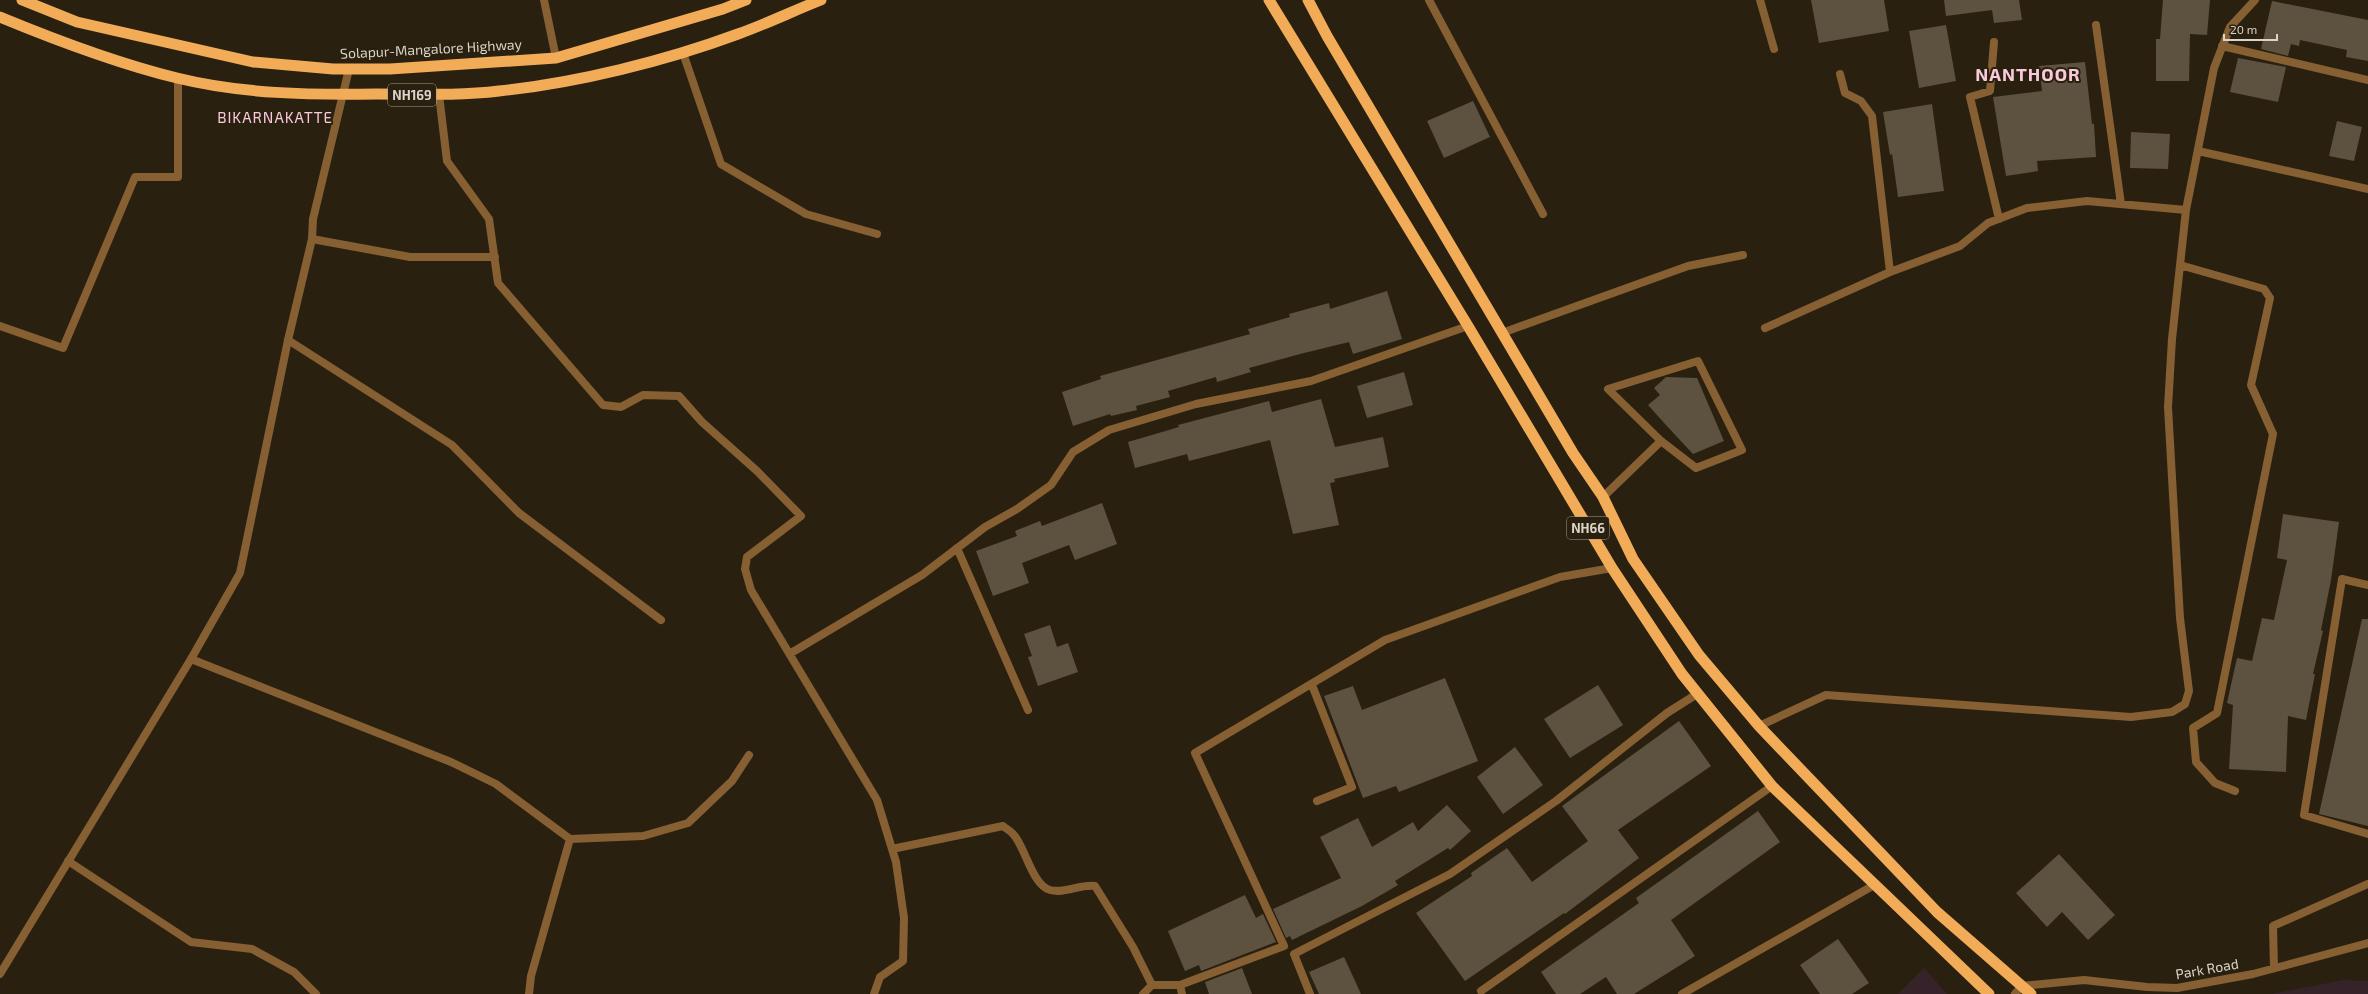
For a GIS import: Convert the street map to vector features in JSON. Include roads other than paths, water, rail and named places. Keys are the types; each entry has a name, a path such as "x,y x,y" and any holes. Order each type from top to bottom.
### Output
{"highway":[{"name":"Solapur-Mangalore Highway","path":"22,0 41,4 77,22 253,62 349,69 390,69 556,58 716,11 746,0"},
{"name":"NH169","path":"0,17 61,42 118,62 178,78 243,89 302,95 439,95 499,91 573,80 683,53 740,34 821,0"},
{"name":"NH66","path":"1269,0 1468,326 1612,568 1697,694 1772,786 1876,884 1989,994"},
{"name":"NH66","path":"1308,0 1327,36 1502,334 1573,453 1603,497 1634,559 1699,655 1759,726 1936,912 2019,990 2032,994"}],"street":[{"path":"544,0 556,58"},
{"path":"1430,0 1543,214"},
{"path":"1760,0 1774,50"},
{"path":"1759,726 1826,695 2131,717 2172,712 2185,704 2189,690 2180,618 2168,407 2172,339 2186,210 2214,68 2230,27 2255,0"},
{"path":"2096,25 2121,204"},
{"path":"1994,42 1990,91 1970,97 1999,219"},
{"path":"2222,46 2368,80"},
{"path":"683,53 721,164 806,214 877,234"},
{"path":"0,974 191,659 240,573 288,340 312,239 313,219 344,95 349,69"},
{"path":"1840,74 1845,93 1861,101 1872,116 1890,272"},
{"path":"0,326 63,348 135,177 178,177 178,78"},
{"path":"439,95 447,161 489,219 498,282 603,405 621,407 644,395 678,396 702,422 757,471 801,516 747,557 745,570 752,590 791,653 877,800 896,862 904,918 903,961 880,977 874,994"},
{"path":"2198,151 2368,189"},
{"path":"1765,328 1890,272 1960,246 1988,223 2027,208 2087,201 2186,210"},
{"path":"312,239 410,258 495,258"},
{"path":"1502,334 1688,266 1743,255"},
{"path":"2180,265 2264,289 2270,298 2251,385 2273,434 2217,713 2193,728 2196,762 2215,783 2235,791"},
{"path":"791,653 922,575 985,527 1017,509 1051,485 1073,452 1109,430 1196,404 1311,381 1468,326"},
{"path":"288,340 452,445 519,513 661,620"},
{"path":"1698,361 1742,450 1696,468 1661,440 1608,389 1698,361"},
{"path":"1603,497 1661,440"},
{"path":"957,548 1028,710"},
{"path":"1143,994 1152,985 1180,985 1284,946 1195,753 1312,685 1385,640 1560,577 1612,568"},
{"path":"2368,585 2342,579 2304,815 2368,834"},
{"path":"191,659 451,762 496,784 570,839 644,836 688,823 732,781 749,755"},
{"path":"1312,685 1352,788 1318,800"},
{"path":"1310,994 1294,954 1450,874 1556,801 1667,713 1697,694"},
{"path":"1482,991 1772,786"},
{"path":"892,850 1003,826 1014,834 1040,884 1050,890 1062,890 1085,885 1095,886 1133,947 1152,985"},
{"path":"529,994 531,976 570,839"},
{"path":"68,861 191,942 252,949 294,972 316,994"},
{"path":"1682,994 1876,884"},
{"path":"2274,968 2273,926 2368,884"},
{"name":"Park Road","path":"2019,990 2084,980 2147,987 2177,988 2205,984 2274,968 2368,943"},
{"path":"1180,985 1182,994"}],"district":[{"name":"NANTHOOR","path":"2028,75"},
{"name":"BIKARNAKATTE","path":"275,118"}]}
